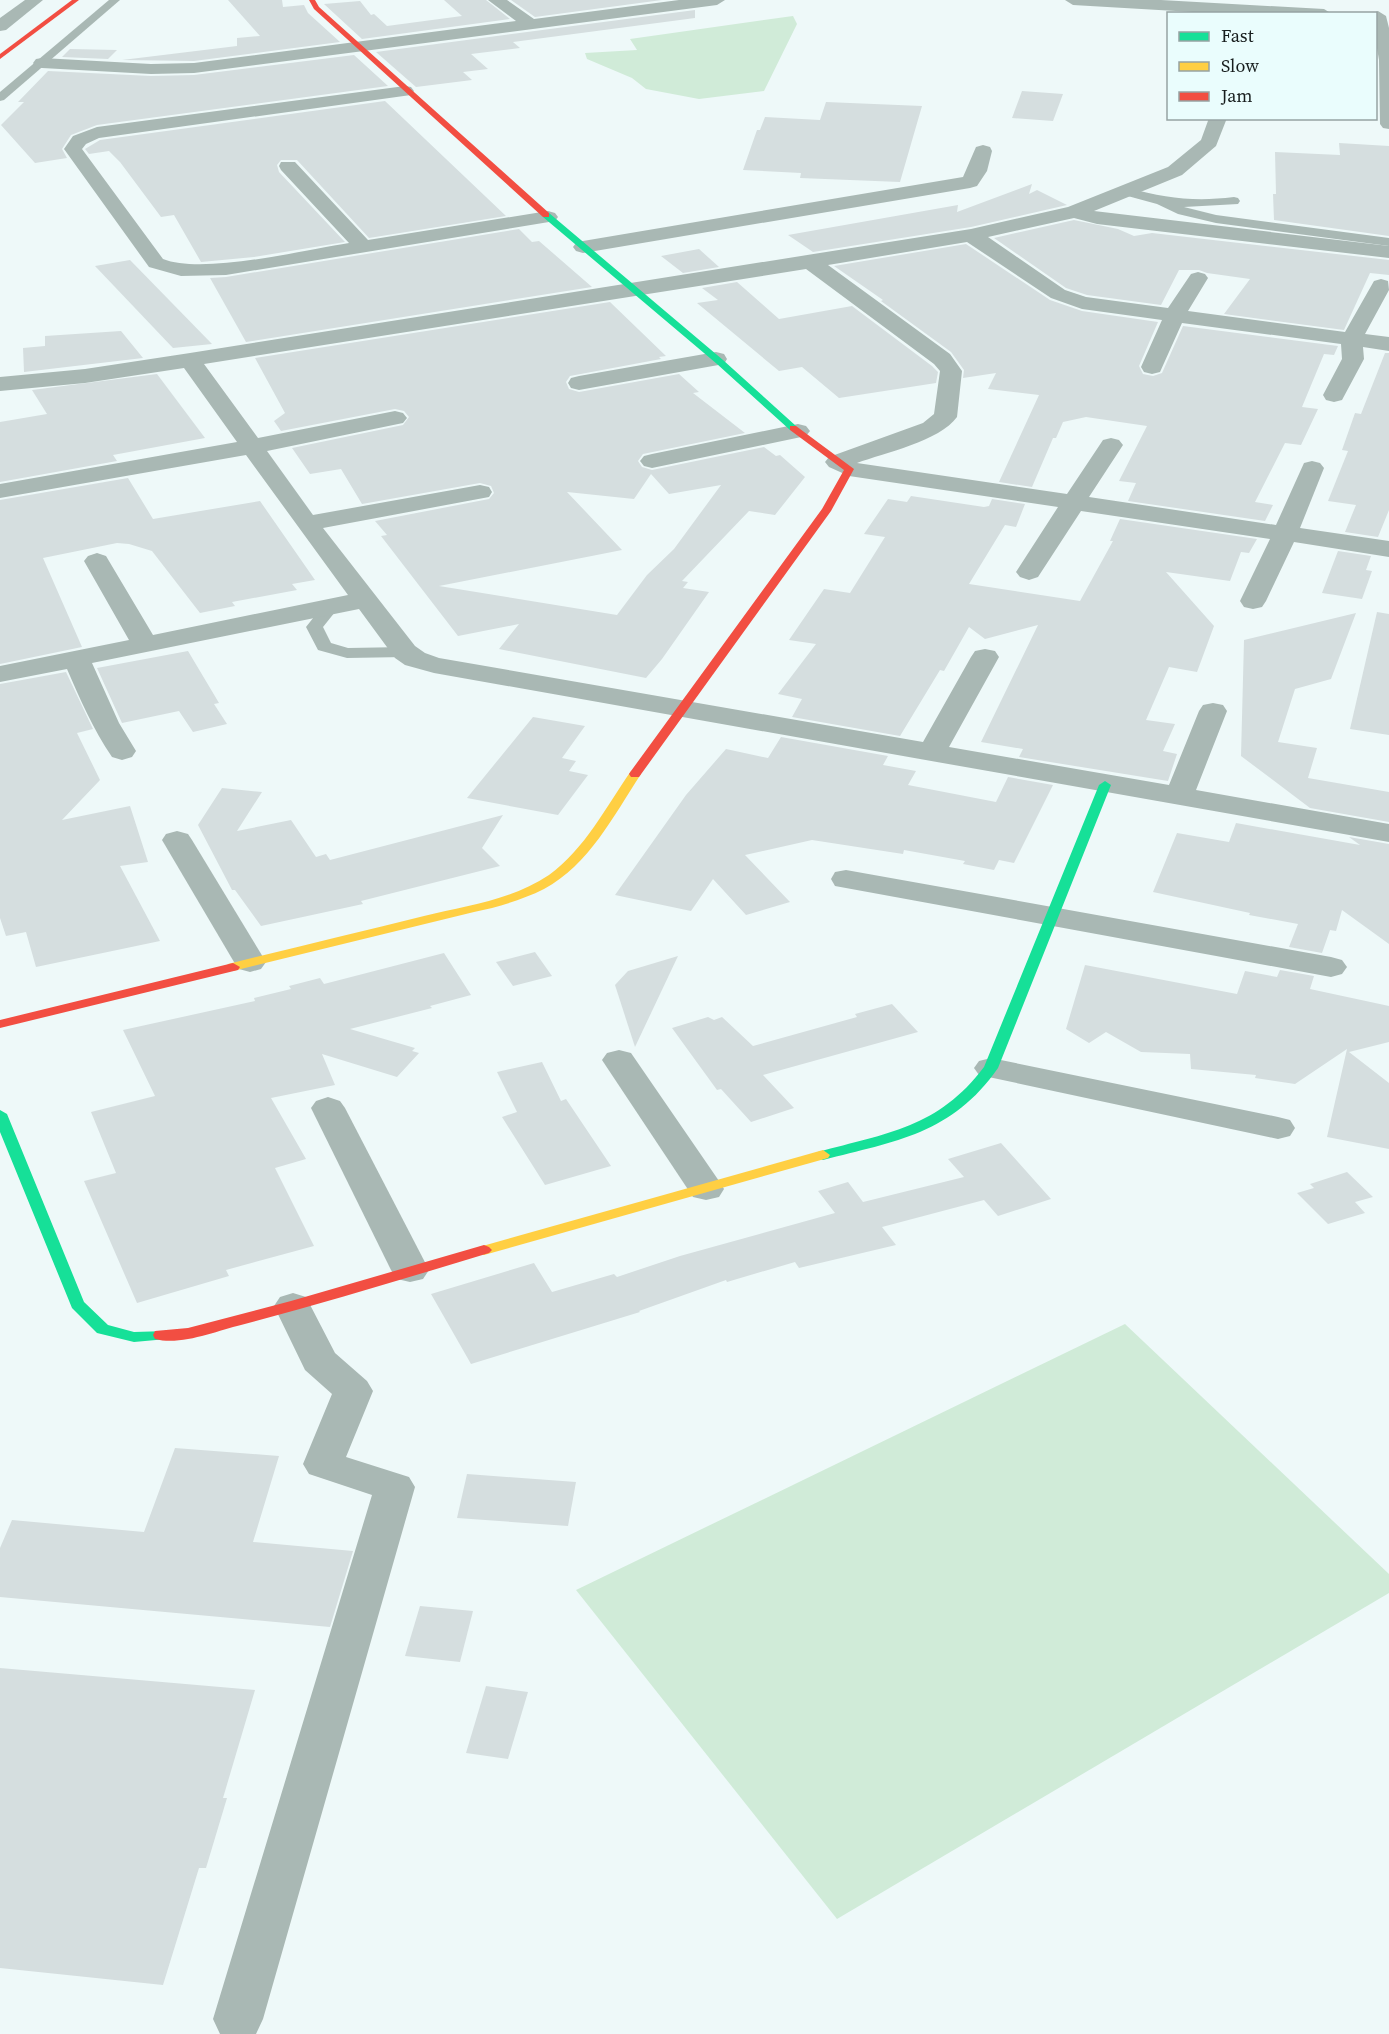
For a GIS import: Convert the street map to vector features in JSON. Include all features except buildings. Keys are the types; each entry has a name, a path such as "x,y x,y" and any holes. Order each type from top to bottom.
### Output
{"street":[{"path":"0,26 35,0"},
{"path":"45,0 76,0"},
{"path":"0,57 76,0"},
{"path":"312,0 316,8 405,91 583,248 798,431 843,465 1073,503 1389,549"},
{"path":"496,0 529,23"},
{"path":"42,63 174,69 717,0"},
{"path":"1073,0 1293,12"},
{"path":"1381,16 1388,60 1389,124"},
{"path":"405,91 97,133 83,137 75,143 73,149 156,263 169,269 226,270 548,217"},
{"path":"0,384 85,376 190,360 971,235 1074,212 1175,171 1209,142 1217,120"},
{"path":"583,248 970,182 977,171 983,151"},
{"path":"288,166 363,246"},
{"path":"1074,212 1097,218 1389,252"},
{"path":"971,235 1058,294 1082,303 1389,344"},
{"path":"0,1024 474,908 527,892 553,878 568,866 827,509 843,465 931,428 945,417 951,370 942,359 810,262"},
{"path":"1152,367 1174,316 1198,278"},
{"path":"1334,395 1353,359 1352,339 1381,285"},
{"path":"579,383 716,359"},
{"path":"190,360 250,447 364,600 405,652 415,659 434,665 1105,785 1389,833"},
{"path":"0,492 250,447 395,418"},
{"path":"652,461 798,431"},
{"path":"1029,572 1111,445"},
{"path":"1253,601 1285,534 1312,468"},
{"path":"307,524 480,492"},
{"path":"98,561 146,645"},
{"path":"0,675 364,600"},
{"path":"931,753 985,657"},
{"path":"76,659 105,723 122,751"},
{"path":"1179,797 1213,711"},
{"path":"0,1114 77,1304 103,1329 134,1337 189,1333 293,1306 411,1270 706,1189 914,1128 941,1118 963,1103 992,1068 1105,785"},
{"path":"177,840 250,962"},
{"path":"846,879 1331,967"},
{"path":"619,1060 706,1189"},
{"path":"992,1068 1278,1128"},
{"path":"328,1108 411,1270"},
{"path":"238,2019 395,1487 323,1464 353,1391 319,1361 293,1306"}],"lane":[{"path":"0,98 115,0"},
{"path":"1128,192 1148,200 1208,205 1234,201"},
{"path":"1161,201 1182,211 1216,219 1389,242"},
{"path":"332,607 314,627 324,646 347,653 405,652"}],"green space":[{"path":"793,16 797,24 764,91 699,99 646,89 632,78 587,59 585,53 637,50 630,39"},
{"path":"1125,1324 1389,1574 1389,1593 837,1919 576,1590"}],"traffic: fast":[{"path":"546,215 720,362 793,428"},
{"path":"823,1155 888,1138 936,1119 961,1102 991,1068 1105,785"},
{"path":"0,1114 77,1304 103,1329 134,1337 161,1335"}],"traffic: slow":[{"path":"233,967 491,904 540,886 578,856 599,829 635,774"},
{"path":"484,1250 823,1155"}],"traffic: jam":[{"path":"0,57 76,0"},
{"path":"312,0 316,8 546,215"},
{"path":"635,774 827,509 849,469 793,428"},
{"path":"0,1024 233,967"},
{"path":"161,1335 188,1333 293,1306 484,1250"}]}
